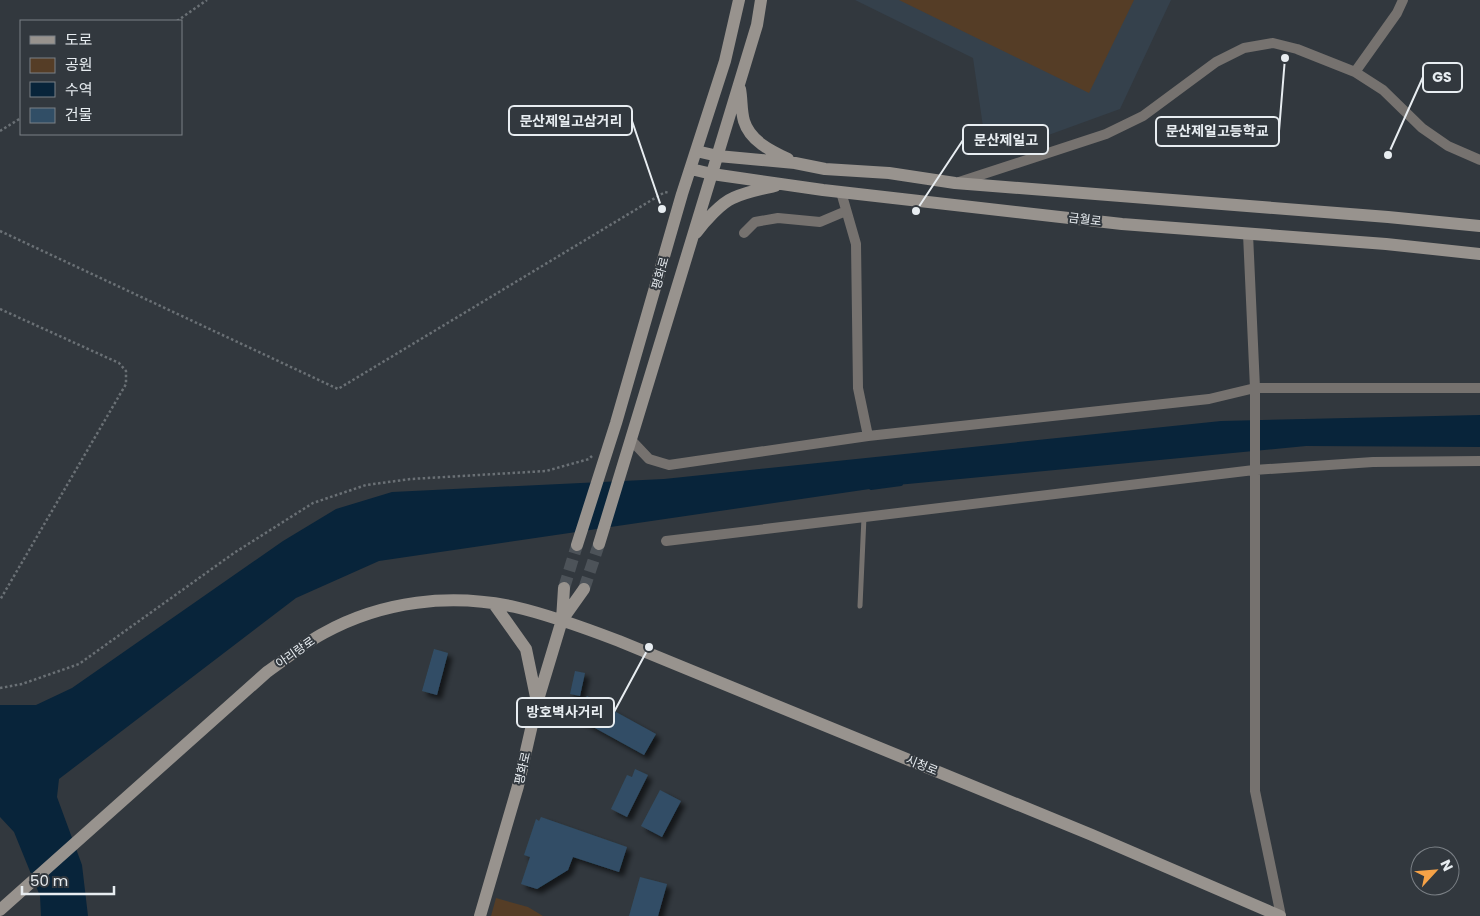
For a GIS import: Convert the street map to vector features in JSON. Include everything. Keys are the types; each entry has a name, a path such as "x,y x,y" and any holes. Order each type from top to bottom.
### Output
{"main road":[{"name":"평화로","path":"578,545 602,471 682,194 725,61 739,0"},
{"name":"평화로","path":"600,544 757,25 761,0"},
{"path":"740,82 744,121 751,133 764,147 795,163"},
{"name":"금월로","path":"696,151 718,156 795,163 825,169 889,173 955,183 1480,226"},
{"name":"금월로","path":"691,169 712,174 841,192 1122,224 1480,254"},
{"path":"692,239 704,222 731,198 752,191 786,184"},
{"name":"평화로","path":"480,916 518,786 537,703 562,620 564,588"},
{"name":"평화로","path":"562,620 584,589"},
{"name":"아리랑로","path":"0,910 268,672 305,644 324,633 354,619 400,605 423,601 447,600 494,604 514,607 562,620"},
{"path":"494,604 526,649 537,703"},
{"name":"시청로","path":"562,620 619,641 1092,835 1280,916"}],"street":[{"path":"1355,72 1397,13 1403,0"},
{"path":"955,183 1106,134 1143,116 1216,62 1244,48 1273,43 1297,49 1355,72 1383,90 1422,128 1448,146 1480,160"},
{"path":"841,192 856,244 858,388 868,436"},
{"path":"744,233 755,222 778,218 820,222 846,211"},
{"path":"1248,234 1255,392 1255,791 1280,916"},
{"path":"632,441 649,459 669,465 868,436 1209,399 1255,392 1480,388"},
{"path":"666,541 1254,466 1480,461"}],"lane":[{"path":"860,606 864,517"}],"path":[{"path":"178,20 207,0"},
{"path":"0,131 20,119"},
{"path":"0,231 338,389 665,192 682,194"},
{"path":"0,309 119,363 126,370 126,384 0,600"},
{"path":"0,688 22,684 79,664 234,553 313,503 366,485 411,479 546,471 589,459 595,452"}],"shaded area":[{"path":"855,0 1171,0 1120,109 1032,141 987,154 973,58"}],"green space":[{"path":"899,0 1134,0 1089,93"},
{"path":"496,898 528,907 543,916 491,916"}],"water":[{"path":"1480,415 1480,447 1306,446 897,485 379,561 296,598 59,779 57,797 82,865 88,916 41,916 40,896 14,832 0,817 0,705 36,705 72,688 283,541 336,509 392,492 664,479 1221,421"}],"building":[{"path":"434,649 448,653 437,695 422,691"},
{"path":"575,671 585,673 580,696 570,694"},
{"path":"587,696 656,734 644,755 575,717"},
{"path":"635,769 648,775 627,817 611,809 627,775 632,777"},
{"path":"660,790 681,801 662,837 641,826"},
{"path":"541,817 627,847 619,872 573,857 568,870 537,889 521,884 530,857 524,855 536,819 539,821"},
{"path":"640,877 667,884 658,916 629,916"}],"waterway":[{"path":"871,488 901,484"}],"tunnel":[{"path":"584,589 599,544"},
{"path":"564,588 577,545"}],"place":[{"name":"문산제일고등학교","path":"1285,58"},
{"name":"GS","path":"1388,155"},
{"name":"문산제일고삼거리","path":"662,209"},
{"name":"문산제일고","path":"916,211"},
{"name":"방호벽사거리","path":"649,647"}]}
